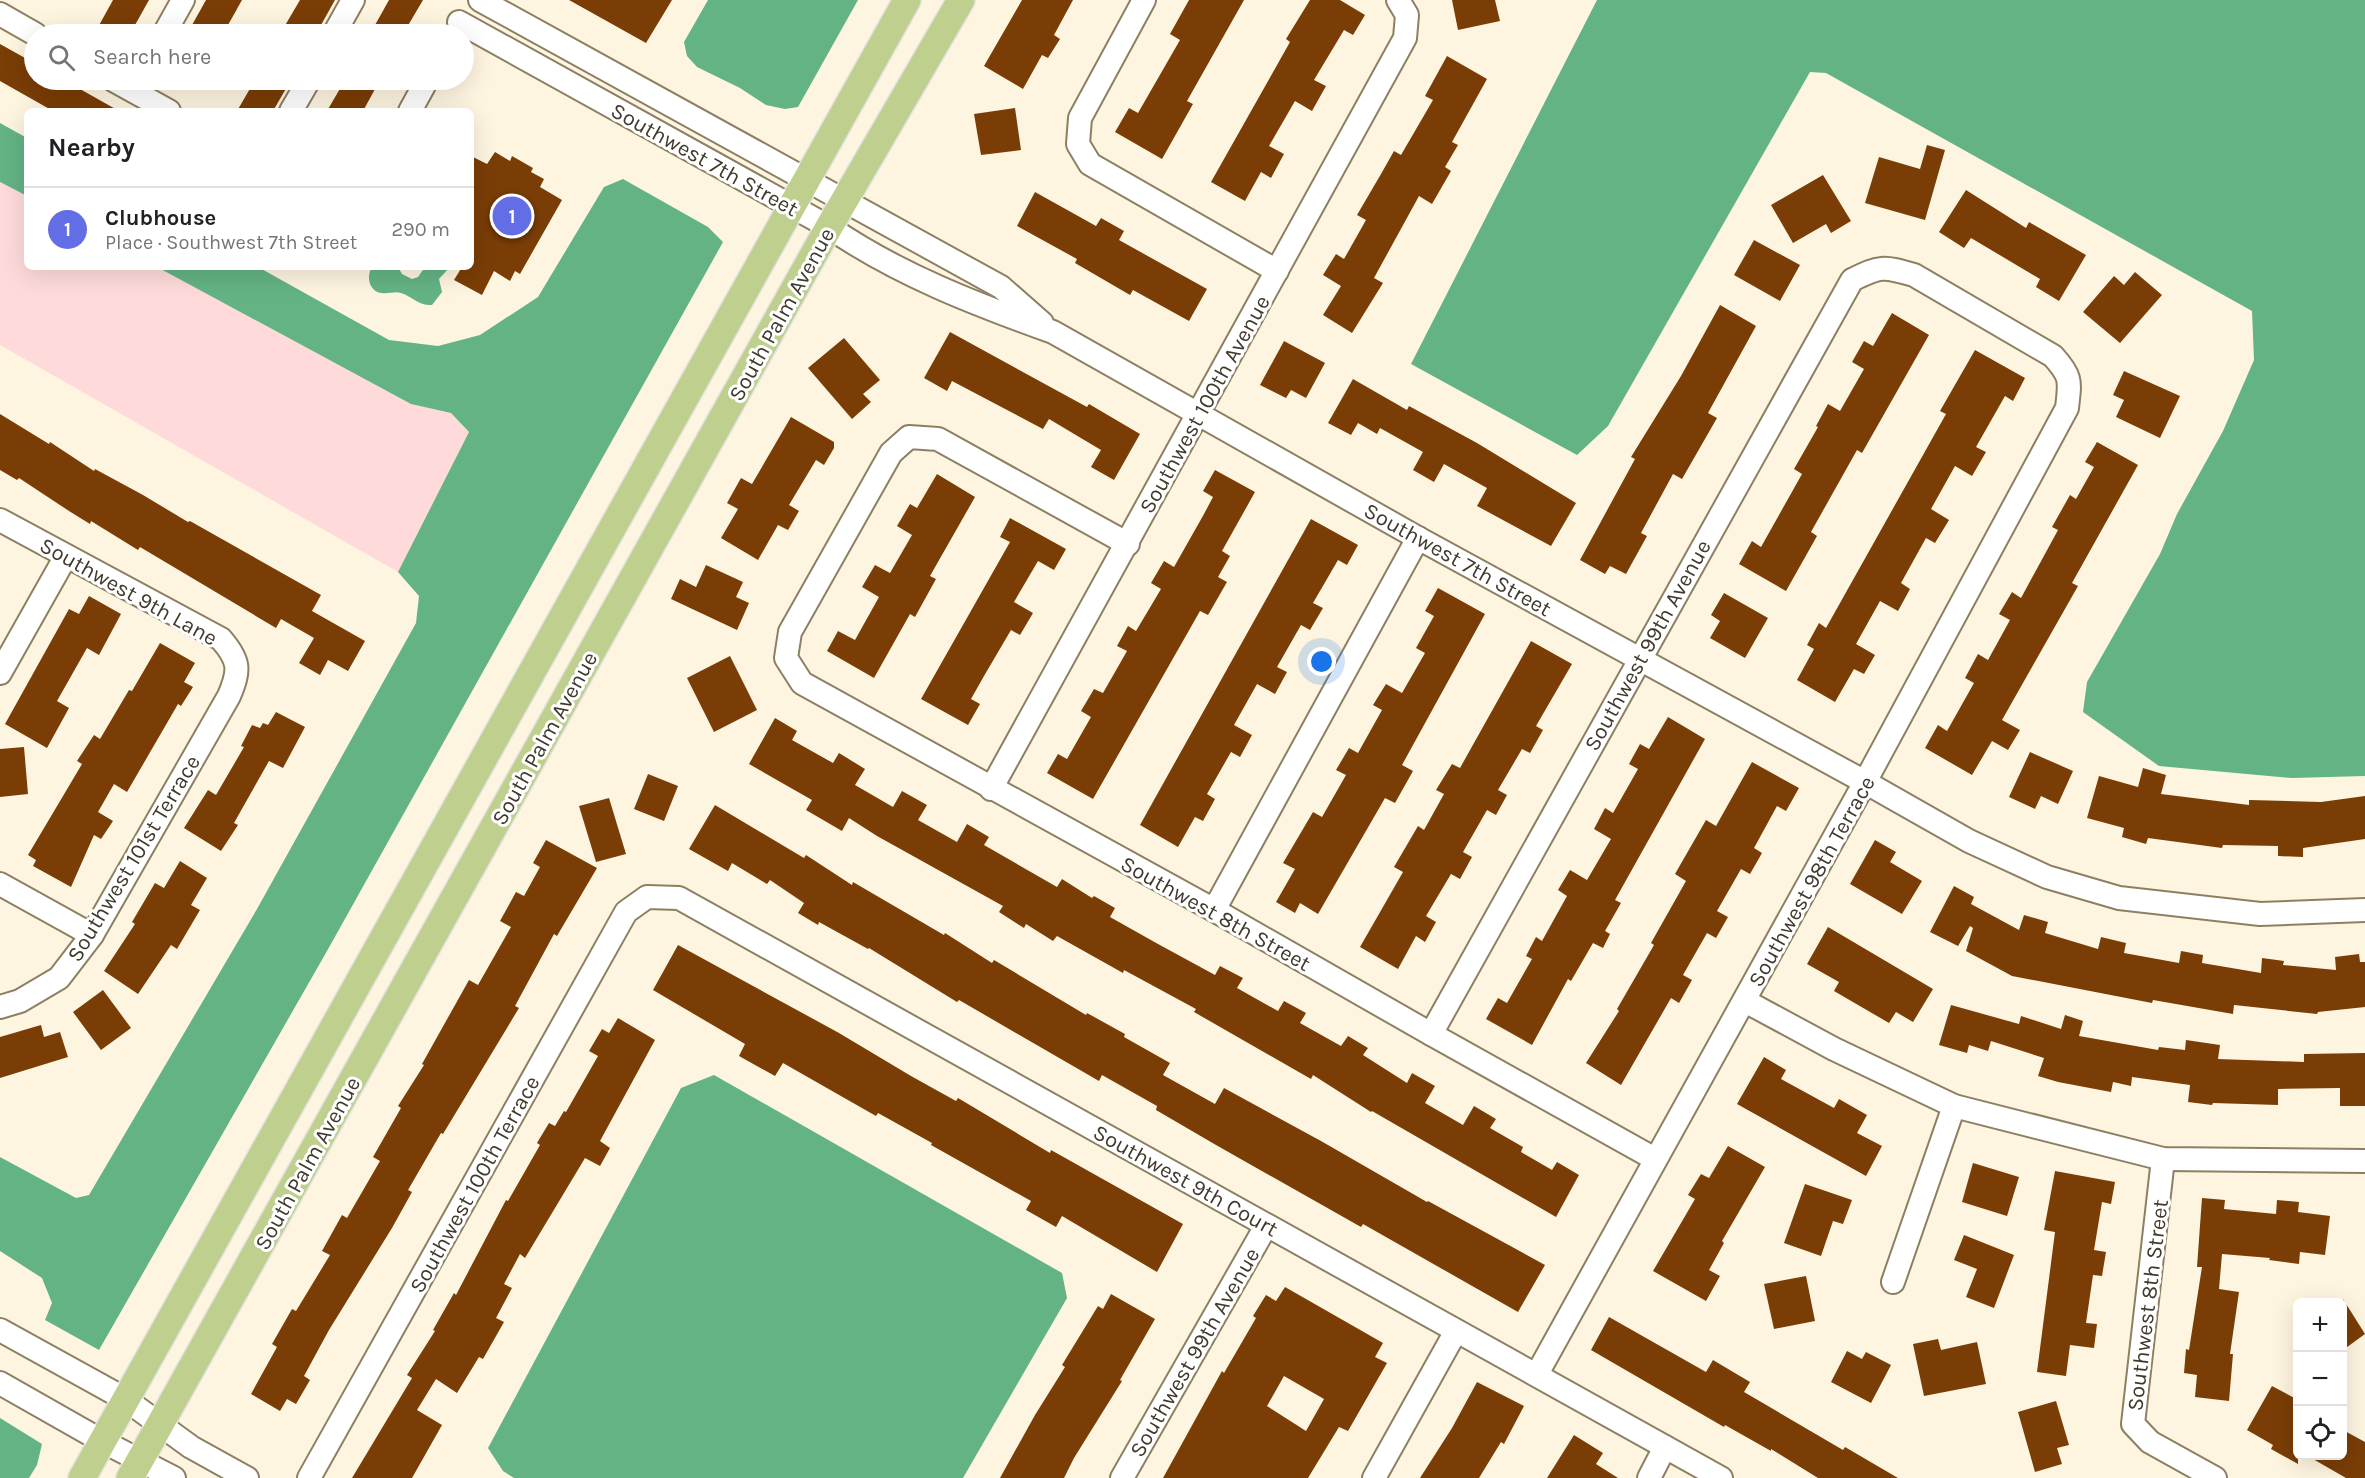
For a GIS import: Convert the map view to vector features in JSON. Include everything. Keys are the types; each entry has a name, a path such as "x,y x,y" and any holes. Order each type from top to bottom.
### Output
{"main road":[{"name":"South Palm Avenue","path":"82,1478 907,0"},
{"name":"South Palm Avenue","path":"135,1469 829,227 961,0"}],"street":[{"path":"170,24 183,0"},
{"path":"340,24 353,0"},
{"path":"458,24 472,0"},
{"name":"Southwest 7th Street","path":"480,0 1001,287 1053,332"},
{"path":"1144,0 1080,118 1078,144 1090,164 1277,271"},
{"name":"Southwest 100th Avenue","path":"991,789 1405,38 1402,8"},
{"path":"0,14 24,28"},
{"path":"519,55 533,30"},
{"name":"Southwest 7th Street","path":"474,36 519,55 829,227 862,250 930,284 1053,332 1418,538 1979,846 2047,877 2119,898 2260,914 2365,910"},
{"path":"608,105 622,79"},
{"path":"138,90 165,108"},
{"path":"293,108 303,90"},
{"path":"412,108 422,90"},
{"name":"Southwest 99th Avenue","path":"1431,1034 1852,280 1876,268 1891,268 1914,275 2053,356 2067,372 2070,382"},
{"name":"Southwest 98th Terrace","path":"1537,1374 1745,1001 2067,408 2070,382"},
{"name":"Southwest 8th Street","path":"1128,544 938,439 909,437 891,453 790,632 786,658 802,683 1214,910 1655,1159"},
{"name":"Southwest 9th Lane","path":"0,520 221,639 235,656 236,679"},
{"path":"1214,910 1418,538"},
{"path":"0,673 66,556"},
{"name":"Southwest 101st Terrace","path":"0,1007 20,1001 59,978 92,935 229,696 236,679"},
{"path":"0,884 92,935"},
{"name":"Southwest 9th Court","path":"646,897 679,898 1721,1478"},
{"name":"Southwest 100th Terrace","path":"309,1478 626,912 646,897"},
{"path":"1745,1001 1834,1049 1954,1106 2163,1159 2365,1161"},
{"path":"1893,1282 1954,1106"},
{"name":"Southwest 8th Street","path":"2163,1159 2133,1424 2150,1442 2215,1478"},
{"name":"Southwest 99th Avenue","path":"1122,1478 1266,1226"},
{"path":"0,1330 125,1399 191,1447 247,1478"},
{"path":"1374,1478 1456,1330"},
{"path":"0,1383 102,1441 135,1469 174,1478"},
{"path":"1648,1478 1665,1447"}],"shaded area":[{"path":"708,0 858,0 798,107 785,109 766,105 740,88 697,67 687,56 684,42"},
{"path":"1597,0 2365,0 2365,776 2292,778 2159,766 2083,712 2087,682 2160,554 2177,514 2223,431 2254,360 2252,311 1826,73 1810,72 1608,426 1577,455 1411,364"},
{"path":"0,123 24,136 24,194 0,182"},
{"path":"623,179 708,227 723,242 327,951 99,1350 45,1320 52,1303 42,1278 0,1251 0,1157 76,1198 89,1195 257,909 416,623 419,596 398,572 469,432 451,413 411,404 163,270 263,270 389,340 438,346 480,335 538,297 604,187"},
{"path":"0,182 24,194 24,270 163,270 411,404 451,413 469,432 398,572 0,345"},
{"path":"400,270 402,274 412,279 418,277 423,270 447,270 439,279 442,292 432,305 420,303 401,293 382,293 374,290 369,279 370,271"},
{"path":"714,1075 1062,1273 1067,1298 963,1478 514,1478 503,1471 488,1448 681,1088"},
{"path":"0,1418 42,1444 37,1465 29,1478 0,1478"}],"building":[{"path":"113,0 149,0 136,24 100,24"},
{"path":"206,0 242,0 229,24 193,24"},
{"path":"300,0 335,0 322,24 286,24"},
{"path":"389,0 423,0 409,24 376,24"},
{"path":"569,0 672,0 646,43"},
{"path":"1022,0 1073,0 1054,35 1060,39 1048,58 1042,55 1023,89 984,66"},
{"path":"1189,0 1244,0 1187,101 1193,104 1162,159 1115,132 1129,108 1138,113 1180,40 1170,34"},
{"path":"1310,0 1340,0 1365,15 1353,35 1344,30 1314,80 1326,86 1312,111 1295,101 1269,146 1284,154 1271,178 1261,172 1245,201 1211,182 1290,42 1286,39"},
{"path":"1452,0 1495,0 1500,21 1458,30"},
{"path":"0,44 24,57 24,90 82,90 114,108 48,108 0,81"},
{"path":"1447,56 1487,79 1452,142 1458,145 1445,167 1451,171 1432,204 1419,196 1374,278 1383,283 1352,333 1323,315 1341,286 1323,275 1336,254 1344,259 1366,220 1357,215 1394,151 1401,155 1433,100 1425,96"},
{"path":"249,90 285,90 275,108 239,108"},
{"path":"339,90 375,90 365,108 329,108"},
{"path":"1015,108 1021,150 981,155 974,114"},
{"path":"1927,145 1945,150 1925,220 1865,203 1879,157 1920,169"},
{"path":"495,152 510,161 512,156 533,168 531,172 544,179 540,187 562,200 520,274 515,271 510,281 494,271 482,295 454,280 460,270 474,270 474,158 487,164"},
{"path":"1823,175 1851,221 1831,233 1826,224 1793,243 1771,205"},
{"path":"1966,190 2026,228 2029,222 2086,255 2059,301 2036,287 2040,279 1971,238 1964,248 1939,232"},
{"path":"1035,192 1096,226 1101,218 1124,231 1119,240 1207,289 1189,321 1133,290 1130,295 1075,263 1077,259 1017,226"},
{"path":"1754,240 1800,265 1780,301 1734,275"},
{"path":"2135,272 2162,295 2120,343 2083,312 2114,276 2124,285"},
{"path":"1720,305 1756,326 1708,413 1717,418 1682,479 1673,474 1641,533 1647,536 1626,574 1610,566 1605,574 1580,560 1635,459 1631,457 1681,376"},
{"path":"1892,313 1929,335 1862,453 1857,450 1811,532 1817,536 1786,591 1739,564 1752,541 1761,547 1802,474 1794,469 1828,404 1840,411 1864,369 1852,362 1864,341 1873,346"},
{"path":"950,332 1087,407 1089,404 1140,434 1114,480 1091,467 1101,450 1049,419 1043,429 952,381 947,391 924,378"},
{"path":"844,338 880,380 863,394 871,402 852,419 808,368"},
{"path":"1284,341 1325,363 1306,398 1291,390 1286,398 1260,385"},
{"path":"1975,350 2025,378 2013,401 2005,396 1976,447 1986,452 1972,476 1955,466 1931,509 1949,520 1935,543 1926,538 1901,583 1910,589 1898,611 1880,601 1856,644 1875,655 1864,674 1854,669 1835,702 1797,680 1814,649 1807,645 1819,623 1826,628 1946,414 1940,411"},
{"path":"2124,371 2180,396 2160,438 2116,417 2124,400 2113,395"},
{"path":"1353,379 1407,410 1409,406 1477,443 1576,503 1551,546 1477,506 1487,488 1444,464 1434,482 1413,470 1423,452 1380,428 1377,434 1358,423 1351,435 1328,423"},
{"path":"0,414 49,444 50,442 94,471 95,469 143,495 321,595 312,611 365,641 348,671 328,660 320,675 299,663 314,638 281,619 276,628 140,547 138,550 91,521 90,524 19,478 17,480 0,470"},
{"path":"791,417 834,442 834,448 824,465 816,460 789,505 799,511 788,530 778,525 758,560 721,538 738,509 727,503 741,478 752,484"},
{"path":"2097,442 2138,465 2072,583 2078,586 2002,720 2020,730 2008,750 1992,741 1972,775 1925,748 1938,725 1947,731 1974,683 1965,678 1978,654 1988,660 2010,620 1999,614 2012,592 2021,598 2058,530 2052,527 2070,495 2076,499 2094,467 2085,462"},
{"path":"1215,470 1255,492 1222,551 1230,556 1218,577 1227,582 1208,615 1200,611 1093,799 1047,773 1058,754 1067,759 1091,717 1081,711 1094,689 1103,693 1127,651 1117,646 1128,626 1136,631 1161,589 1151,583 1164,561 1174,567 1204,514 1213,497 1203,491"},
{"path":"937,474 975,497 930,576 936,579 915,617 910,614 874,678 827,651 838,631 855,640 879,597 862,587 875,565 890,573 912,535 897,526 910,504 917,508"},
{"path":"1010,518 1066,549 1054,570 1038,561 1014,602 1033,613 1020,635 1011,630 984,676 971,699 980,704 968,725 921,699 1010,542 1000,537"},
{"path":"1311,519 1358,545 1347,565 1338,560 1313,603 1323,608 1310,630 1301,625 1277,667 1287,672 1275,694 1257,684 1234,725 1252,735 1240,757 1231,752 1207,794 1215,799 1203,821 1195,817 1178,847 1140,825"},
{"path":"706,565 743,582 736,597 749,603 737,630 671,599 680,579 696,587"},
{"path":"1438,588 1485,614 1402,765 1413,771 1395,803 1385,798 1318,914 1300,903 1295,913 1276,902 1295,869 1283,863 1313,812 1322,817 1346,775 1336,770 1349,748 1358,753 1382,710 1373,705 1386,684 1402,693 1425,653 1416,648 1434,616 1425,611"},
{"path":"1724,593 1768,618 1745,658 1710,638 1720,621 1711,615"},
{"path":"89,596 121,614 99,655 87,648 57,701 69,708 47,748 5,724 69,609 79,614"},
{"path":"1531,641 1572,664 1536,726 1543,730 1530,753 1522,749 1498,790 1507,795 1496,815 1487,810 1463,852 1472,857 1460,879 1451,874 1426,916 1436,922 1425,942 1416,936 1398,969 1360,947 1403,872 1394,867 1418,826 1424,830 1444,794 1436,790 1452,764 1460,768"},
{"path":"160,643 195,663 184,682 193,687 181,706 178,704 127,792 114,784 98,812 113,821 101,839 94,835 71,887 33,866 36,860 28,855 82,764 77,761 94,735 100,739"},
{"path":"730,656 757,710 714,732 687,678"},
{"path":"276,712 305,727 283,768 269,761 234,823 238,825 221,851 184,828 208,790 216,795 244,747 241,746 252,725 260,728 263,723 268,725"},
{"path":"1668,717 1705,739 1615,900 1621,903 1605,931 1610,934 1603,948 1593,943 1571,981 1568,979 1532,1045 1486,1019 1498,998 1507,1003 1532,959 1526,956 1536,937 1542,941 1567,896 1558,890 1570,870 1587,880 1611,839 1594,829 1605,808 1613,813 1638,769 1629,764 1640,744 1649,749"},
{"path":"775,718 797,731 792,740 833,763 839,753 865,769 855,785 893,807 902,791 927,805 918,820 957,842 967,824 989,837 984,845 1057,887 1062,879 1092,898 1094,896 1115,908 1110,917 1158,944 1215,975 1220,966 1243,978 1237,988 1278,1011 1284,1001 1306,1013 1300,1023 1341,1046 1348,1036 1368,1048 1363,1055 1407,1083 1412,1073 1435,1086 1425,1103 1463,1125 1474,1106 1496,1119 1490,1128 1523,1147 1521,1152 1552,1170 1557,1162 1579,1175 1556,1217 1371,1112 1313,1075 1311,1079 1194,1012 1196,1009 1124,970 1123,973 1057,936 1053,941 1026,924 1024,928 999,912 1003,906 849,818 842,831 806,810 812,800 749,764"},
{"path":"24,747 28,794 0,797 0,749"},
{"path":"2030,752 2073,771 2058,804 2041,796 2035,809 2009,797"},
{"path":"1752,762 1799,788 1786,811 1777,806 1754,848 1762,853 1750,874 1741,869 1717,911 1728,917 1716,938 1707,933 1683,975 1692,980 1679,1003 1671,998 1621,1085 1586,1063 1619,1011 1617,1009 1654,945 1651,943 1686,881 1675,874 1706,820 1716,826"},
{"path":"2143,768 2166,775 2161,794 2249,805 2249,800 2321,802 2365,796 2365,839 2303,848 2303,857 2278,856 2278,846 2223,845 2222,848 2148,838 2146,844 2122,837 2124,828 2087,818 2099,776 2138,787"},
{"path":"648,774 678,786 664,821 634,809"},
{"path":"609,798 626,854 596,862 579,806"},
{"path":"715,805 804,858 806,855 852,885 853,882 944,935 945,933 992,963 994,960 1086,1015 1087,1013 1125,1034 1124,1037 1170,1063 1163,1075 1215,1104 1224,1088 1427,1202 1545,1265 1518,1312 1363,1224 1361,1227 1216,1145 1156,1110 1157,1106 1102,1075 1099,1081 959,1000 957,1002 869,948 819,922 818,925 798,913 804,903 770,880 767,884 732,863 728,871 689,849"},
{"path":"546,840 597,868 557,936 554,934 515,1006 519,1008 443,1134 441,1133 408,1190 412,1192 392,1228 329,1330 304,1376 310,1380 296,1404 287,1399 280,1411 251,1394 277,1347 272,1344 292,1309 296,1311 330,1255 322,1251 342,1215 347,1218 380,1161 373,1157 401,1108 398,1106 424,1065 422,1064 469,980 478,985 511,927 500,921 516,892 524,896 540,867 533,863"},
{"path":"1875,840 1896,852 1890,862 1922,881 1902,914 1850,884"},
{"path":"180,861 207,878 191,905 200,910 177,949 171,945 138,994 104,971 135,924 132,922 155,883 164,888"},
{"path":"1954,886 1974,897 1971,904 2019,930 2024,915 2048,922 2045,933 2098,949 2101,937 2126,943 2124,953 2179,963 2181,951 2203,955 2202,963 2261,973 2262,958 2284,961 2283,965 2336,970 2335,957 2359,954 2360,962 2365,962 2365,1007 2318,1012 2317,1014 2234,1005 2233,1014 2153,1000 2152,1003 2012,976 1966,951 1973,928 1970,926 1958,946 1930,932"},
{"path":"1828,927 1933,989 1913,1022 1896,1012 1889,1023 1834,991 1839,982 1807,964"},
{"path":"678,945 839,1033 956,1101 958,1098 1050,1153 1051,1150 1183,1224 1157,1272 1062,1216 1056,1227 1026,1210 1031,1201 931,1145 932,1143 878,1113 876,1116 783,1063 775,1076 739,1056 745,1044 653,990"},
{"path":"103,990 131,1028 101,1050 73,1012"},
{"path":"1951,1005 2019,1024 2021,1016 2061,1029 2065,1015 2083,1021 2079,1036 2158,1050 2159,1047 2185,1050 2186,1040 2220,1045 2218,1059 2304,1062 2304,1054 2365,1053 2365,1106 2340,1106 2340,1088 2278,1089 2278,1105 2213,1103 2212,1105 2188,1102 2190,1085 2132,1077 2131,1086 2113,1082 2111,1092 2058,1082 2038,1076 2044,1058 1991,1041 1988,1051 1969,1045 1967,1053 1939,1045"},
{"path":"618,1018 655,1040 600,1141 610,1148 600,1166 585,1158 525,1258 520,1254 504,1284 512,1288 496,1318 504,1322 483,1359 479,1357 457,1393 436,1379 417,1410 442,1425 412,1478 352,1478 412,1378 407,1375 435,1331 433,1330 454,1293 456,1295 506,1200 508,1201 540,1145 537,1143 549,1123 555,1126 564,1111 566,1112 598,1056 589,1051 602,1029 609,1033"},
{"path":"41,1025 44,1037 60,1032 68,1057 0,1078 0,1037"},
{"path":"1764,1057 1786,1070 1781,1079 1834,1108 1839,1099 1867,1115 1857,1133 1882,1146 1866,1176 1737,1104"},
{"path":"1728,1146 1765,1167 1722,1241 1724,1243 1709,1270 1720,1276 1706,1301 1653,1271 1695,1199 1688,1195 1701,1174 1709,1178"},
{"path":"1973,1163 2019,1177 2007,1216 1962,1202"},
{"path":"2055,1171 2115,1182 2111,1204 2102,1202 2094,1250 2106,1252 2102,1276 2093,1275 2086,1323 2097,1324 2094,1348 2070,1345 2066,1376 2037,1372 2055,1232 2044,1230"},
{"path":"1805,1184 1852,1200 1843,1224 1833,1221 1821,1256 1784,1243"},
{"path":"2202,1198 2225,1200 2224,1209 2276,1214 2277,1200 2299,1202 2298,1212 2330,1216 2325,1255 2300,1252 2299,1264 2269,1260 2270,1258 2222,1254 2219,1289 2239,1292 2230,1354 2233,1354 2229,1401 2195,1397 2197,1375 2184,1373 2186,1349 2189,1350 2202,1267 2197,1267"},
{"path":"1964,1235 2014,1255 1994,1308 1966,1297 1977,1269 1954,1260"},
{"path":"1806,1276 1815,1321 1774,1329 1764,1284"},
{"path":"1285,1287 1383,1343 1375,1357 1387,1363 1348,1431 1339,1427 1308,1478 1163,1478 1222,1371 1224,1373 1256,1318 1253,1316 1266,1295 1276,1301","holes":["1284,1376 1324,1399 1306,1431 1267,1406"]},
{"path":"1111,1294 1155,1319 1120,1380 1122,1381 1064,1478 1000,1478 1065,1367 1062,1365 1098,1306 1103,1309"},
{"path":"2347,1305 2365,1334 2347,1347"},
{"path":"1609,1317 1706,1372 1713,1360 1750,1382 1744,1392 1843,1450 1845,1447 1898,1478 1818,1478 1771,1449 1771,1451 1725,1425 1724,1427 1591,1350"},
{"path":"1938,1339 1941,1350 1977,1342 1986,1384 1924,1396 1913,1344"},
{"path":"1847,1351 1862,1359 1866,1352 1891,1365 1871,1403 1831,1382"},
{"path":"1477,1382 1524,1406 1504,1444 1501,1442 1479,1478 1420,1478 1452,1428"},
{"path":"2272,1386 2293,1397 2293,1460 2298,1460 2298,1464 2271,1449 2273,1445 2247,1430"},
{"path":"2056,1401 2069,1445 2057,1448 2062,1464 2035,1472 2018,1412"},
{"path":"2347,1432 2365,1442 2365,1478 2346,1478 2315,1460 2347,1460"},
{"path":"1574,1435 1603,1453 1596,1464 1618,1478 1547,1478"}],"place":[{"name":"Clubhouse","path":"512,216"}]}
